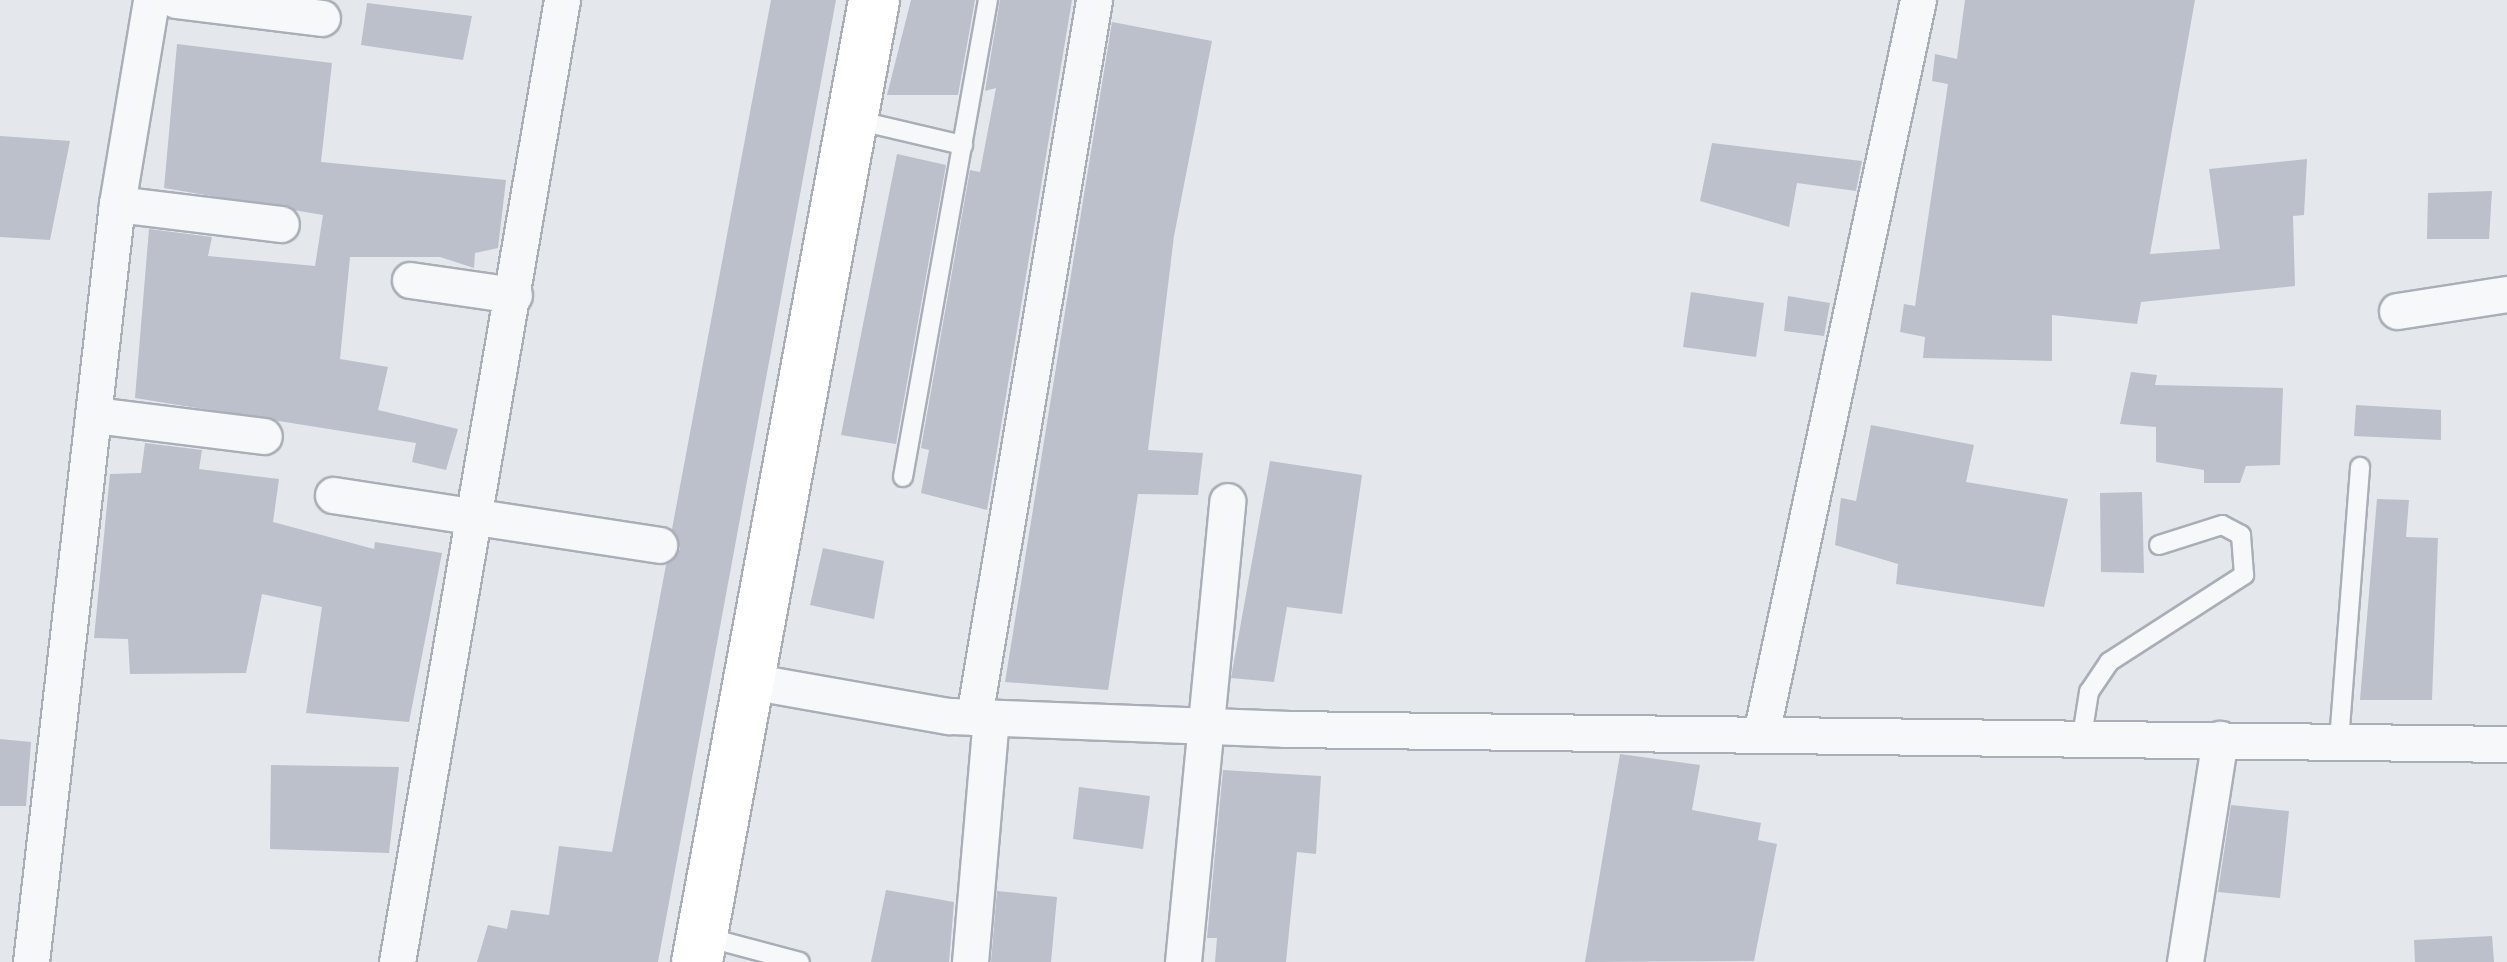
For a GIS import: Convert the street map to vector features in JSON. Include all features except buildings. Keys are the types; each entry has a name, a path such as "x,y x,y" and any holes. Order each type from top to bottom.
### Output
{"street":[{"path":"32,962 118,204 151,0"},
{"path":"176,0 322,18"},
{"path":"397,962 562,0"},
{"path":"699,949 744,680 874,0"},
{"path":"970,962 983,717 1094,0"},
{"path":"1761,734 1918,0"},
{"path":"118,204 281,224"},
{"path":"410,280 514,295"},
{"path":"2397,311 2507,294"},
{"path":"96,415 264,436"},
{"path":"333,496 659,545"},
{"path":"1183,962 1227,501"},
{"path":"744,680 983,717 1204,726 2507,744"},
{"path":"2185,962 2220,739"}],"lane":[{"path":"903,478 988,0"},
{"path":"851,118 963,145"},
{"path":"2339,741 2360,467"},
{"path":"2082,736 2089,692 2109,662 2244,575 2241,535 2222,526 2160,545"},
{"path":"699,949 800,962"}]}
